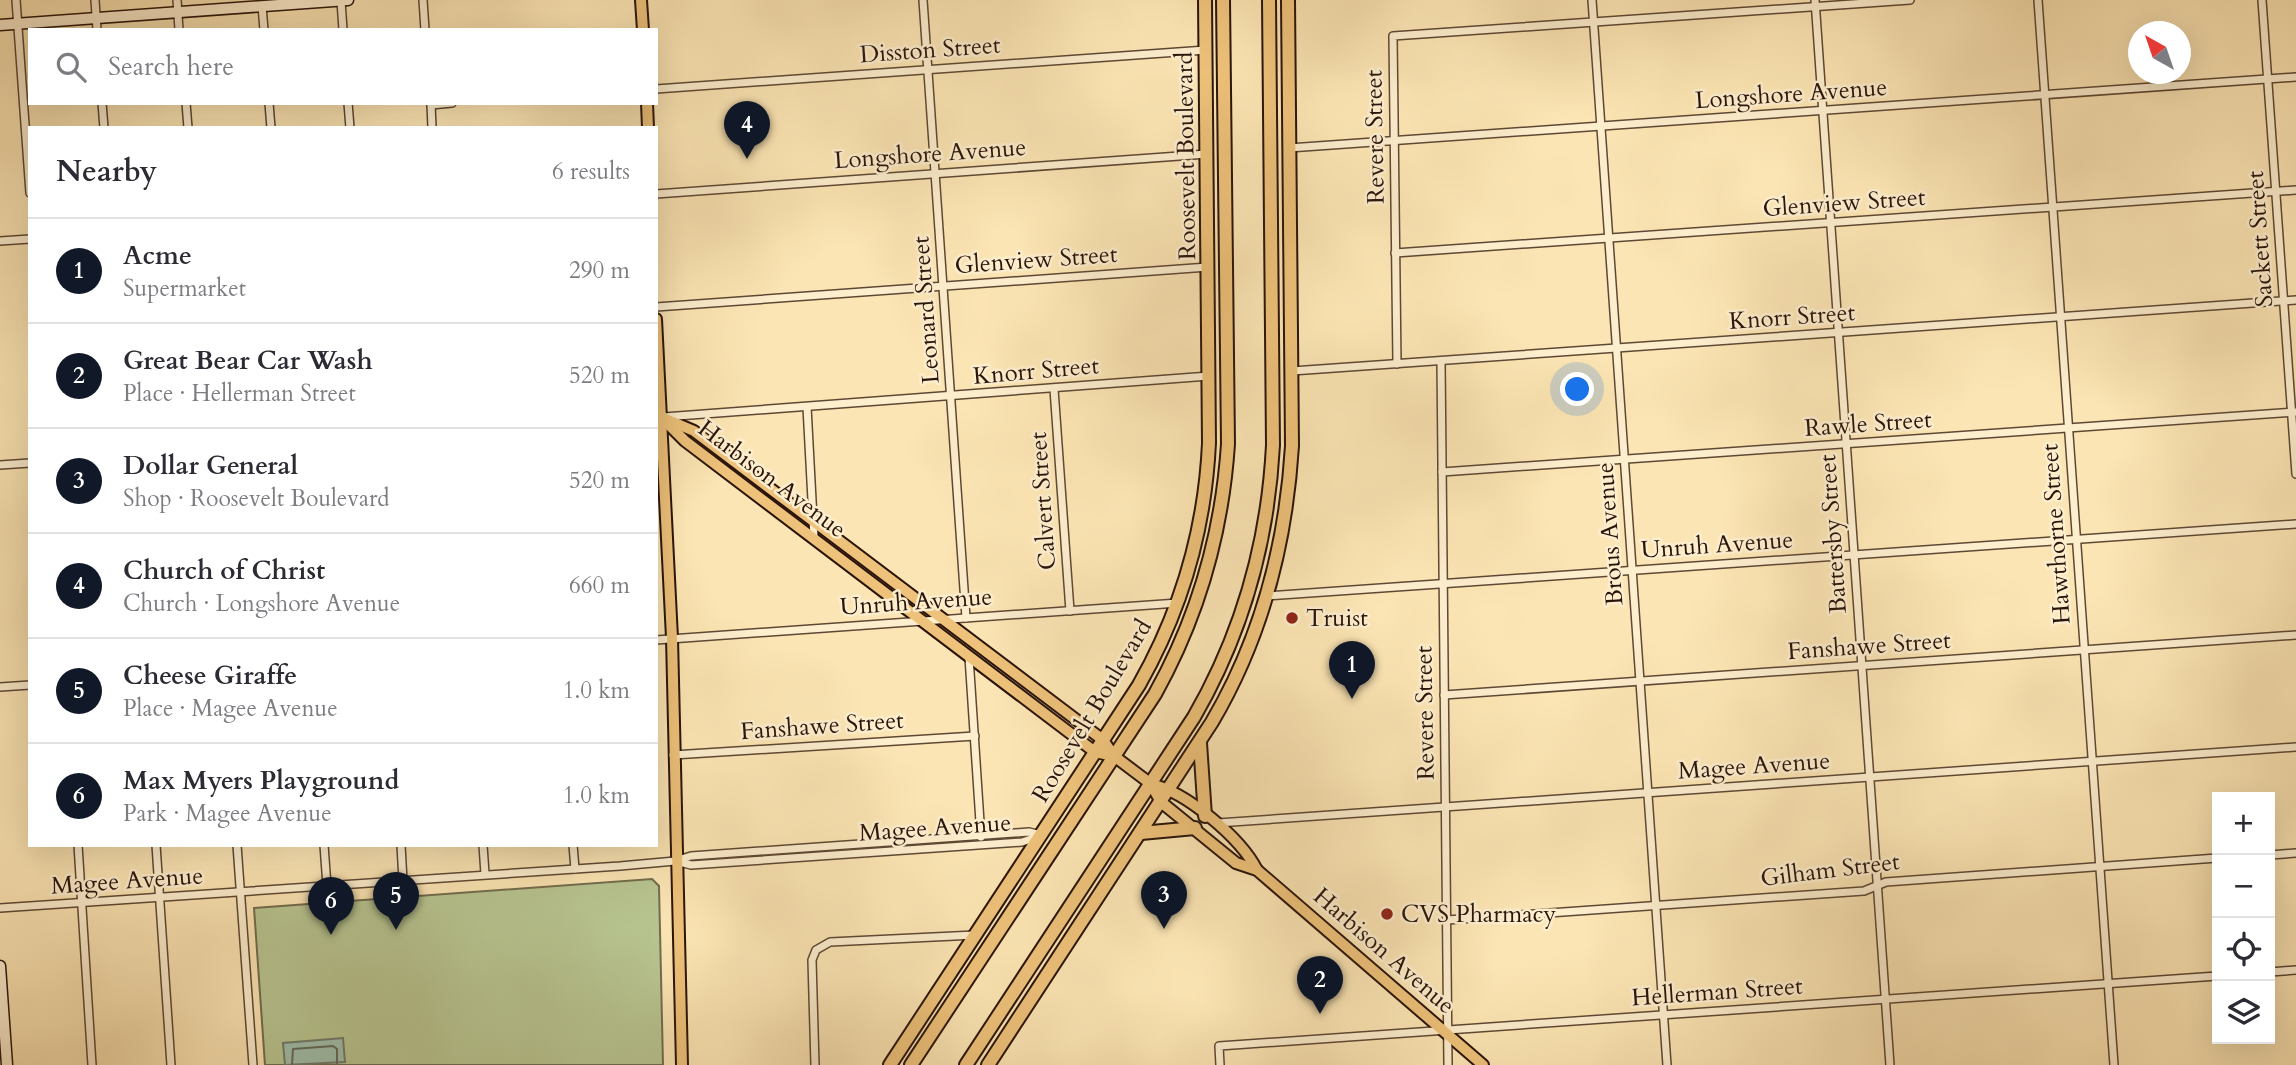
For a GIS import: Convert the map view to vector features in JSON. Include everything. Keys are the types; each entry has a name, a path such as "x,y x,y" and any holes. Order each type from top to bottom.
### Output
{"highway":[{"name":"Roosevelt Boulevard","path":"890,1065 1153,659 1178,603 1196,547 1206,486 1209,376 1205,0"},
{"name":"Roosevelt Boulevard","path":"911,1065 1155,694 1189,626 1214,551 1224,488 1228,422 1223,0"},
{"path":"966,1065 1194,717 1231,643 1252,585 1266,516 1273,422 1269,0"},
{"path":"988,1065 1200,743 1240,670 1267,596 1288,495 1292,372 1288,0"},
{"path":"1200,743 1210,820"},
{"path":"1141,832 1195,828"},
{"path":"1037,956 1097,900"},
{"path":"904,1065 919,1020"}],"main road":[{"path":"641,0 643,28"},
{"path":"647,105 648,126"},
{"path":"658,384 672,638 682,1065"},
{"name":"Harbison Avenue","path":"659,417 685,441 1095,752 1114,757"},
{"name":"Harbison Avenue","path":"659,417 694,431 1103,740 1114,757 1151,784 1170,789 1247,851 1256,870"},
{"name":"Harbison Avenue","path":"1151,784 1161,802 1236,863 1256,870 1483,1065"}],"street":[{"path":"16,0 28,164"},
{"path":"95,0 97,28"},
{"path":"177,0 179,28"},
{"path":"0,25 348,0"},
{"path":"423,0 425,28"},
{"name":"Leonard Street","path":"923,0 966,618"},
{"name":"Brous Avenue","path":"1592,0 1667,1065"},
{"path":"1593,22 1815,3 1910,0"},
{"name":"Hawthorne Street","path":"2038,0 2114,1065"},
{"name":"Sackett Street","path":"2262,0 2283,301 2294,412 2296,474"},
{"path":"341,1 343,28"},
{"name":"Battersby Street","path":"1815,3 1890,1065"},
{"path":"262,6 264,28"},
{"name":"Revere Street","path":"1397,364 1393,36 1593,22"},
{"name":"Disston Street","path":"658,89 1206,50"},
{"name":"Longshore Avenue","path":"1289,148 2296,77"},
{"path":"103,105 104,126"},
{"path":"186,105 188,126"},
{"path":"269,105 271,126"},
{"path":"348,105 350,126"},
{"path":"431,105 432,126"},
{"name":"Longshore Avenue","path":"658,194 1207,154"},
{"name":"Glenview Street","path":"1395,253 2296,190"},
{"path":"0,241 28,239"},
{"name":"Glenview Street","path":"658,307 1208,267"},
{"name":"Knorr Street","path":"1292,372 2296,300"},
{"name":"Revere Street","path":"1441,361 1448,1065"},
{"name":"Knorr Street","path":"659,417 1209,376"},
{"name":"Calvert Street","path":"1054,388 1070,611"},
{"path":"807,407 814,537"},
{"name":"Rawle Street","path":"1442,472 2294,412"},
{"path":"0,466 28,463"},
{"name":"Unruh Avenue","path":"1267,596 2296,524"},
{"name":"Unruh Avenue","path":"658,640 1178,603"},
{"name":"Fanshawe Street","path":"1444,695 2296,635"},
{"path":"969,656 982,845"},
{"path":"0,687 28,685"},
{"name":"Fanshawe Street","path":"673,755 975,736"},
{"name":"Magee Avenue","path":"1210,820 1446,807 2296,747"},
{"name":"Magee Avenue","path":"0,908 159,900 981,835 1029,832 1041,835"},
{"name":"Magee Avenue","path":"676,861 691,865 982,845 1022,842 1041,835"},
{"path":"839,845 840,855"},
{"path":"78,847 92,1065"},
{"path":"156,847 171,1065"},
{"path":"237,847 253,1065"},
{"path":"324,847 327,887"},
{"path":"401,847 403,881"},
{"path":"483,847 485,874"},
{"path":"573,847 575,869"},
{"path":"2275,855 2296,853"},
{"name":"Gilham Street","path":"1447,920 1864,891 1886,882 2212,858"},
{"path":"815,1065 812,960 820,946 830,942 975,935"},
{"path":"0,966 7,1065"},
{"path":"2275,972 2296,970"},
{"name":"Hellerman Street","path":"1220,1065 1219,1046 2212,976"}],"green space":[{"path":"652,879 659,886 663,1065 265,1065 254,908"}],"water":[{"path":"343,1038 345,1062 285,1065 283,1043"}],"place":[{"name":"Church of Christ","path":"747,159"},
{"name":"Truist","path":"1292,618"},
{"name":"Acme","path":"1352,699"},
{"name":"CVS Pharmacy","path":"1387,914"},
{"name":"Dollar General","path":"1164,929"},
{"name":"Cheese Giraffe","path":"396,930"},
{"name":"Max Myers Playground","path":"331,935"},
{"name":"Great Bear Car Wash","path":"1320,1014"}]}
